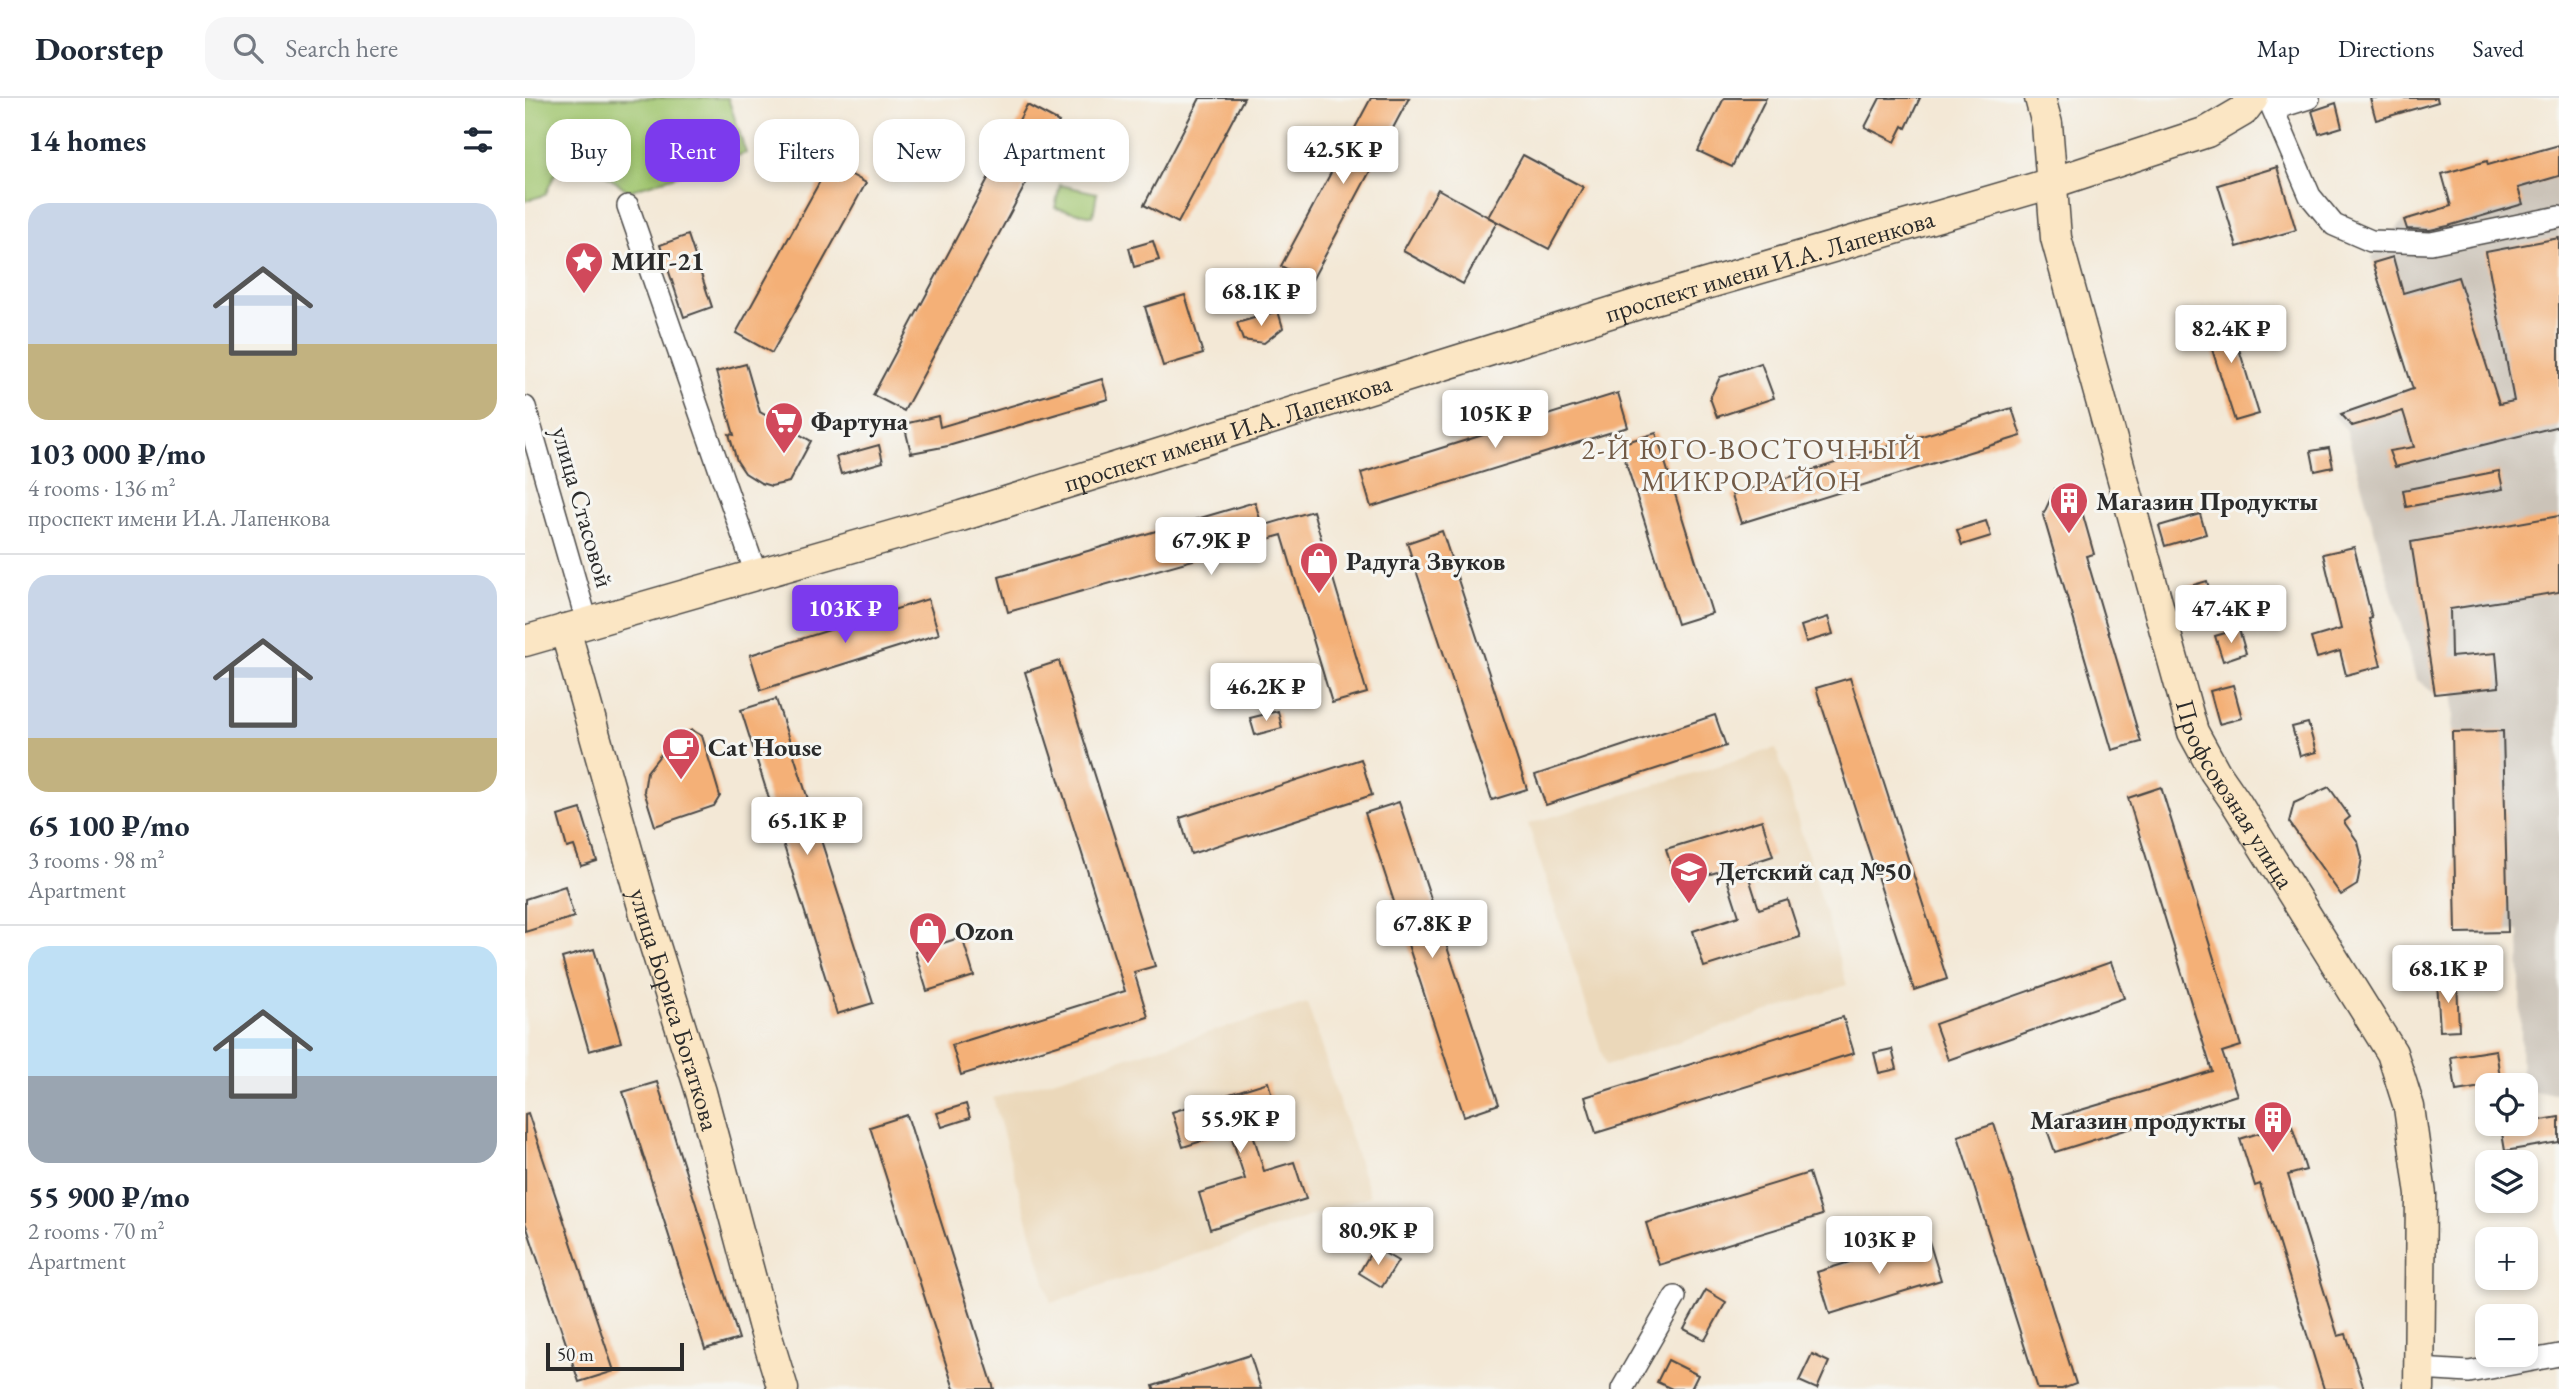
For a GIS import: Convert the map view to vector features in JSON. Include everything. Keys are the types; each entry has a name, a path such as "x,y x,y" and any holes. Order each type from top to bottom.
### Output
{"main road":[{"name":"Профсоюзная улица","path":"2040,98 2047,124 2056,238 2193,732 2215,772 2392,1053 2409,1107 2421,1195 2419,1379"},
{"name":"проспект имени И.А. Лапенкова","path":"525,641 974,512 1638,304 2052,183 2207,132 2243,111 2265,102"},
{"name":"улица Бориса Богаткова","path":"576,626 645,914 701,1092 783,1389"}],"street":[{"path":"2309,98 2265,102 2310,196 2334,225 2371,241 2431,243 2559,217"},
{"path":"628,206 756,574"},
{"name":"улица Стасовой","path":"525,407 576,626"},
{"path":"1622,1389 1675,1297"},
{"path":"2419,1379 2559,1355"}],"shaded area":[{"path":"2559,145 2559,1093 2538,1092 2538,1073 2522,1073 2519,931 2456,933 2452,732 2454,691 2435,694 2416,679 2346,429 2332,414 2413,388 2372,257 2404,220 2501,192 2493,164"},
{"name":"Детский сад №50","path":"1776,748 1847,985 1606,1066 1528,824"},
{"path":"1307,1003 1370,1196 1051,1303 993,1098"}],"green space":[{"path":"525,98 728,98 735,119 645,119 645,182 657,182 629,191 616,182 631,182 631,119 546,119 546,182 551,182 545,195 525,201"},
{"path":"740,135 746,153 740,155"},
{"path":"1060,185 1097,193 1093,216 1055,208"}],"building":[{"path":"1200,98 1244,98 1178,223 1144,205"},
{"path":"1371,98 1409,98 1311,282 1281,266"},
{"path":"1724,98 1766,98 1732,167 1698,151"},
{"path":"1880,98 1920,98 1906,128 1903,126 1895,142 1865,127"},
{"path":"2370,98 2437,98 2438,102 2376,120"},
{"path":"2336,103 2342,127 2319,134 2312,111"},
{"path":"1027,105 1053,119 1020,119"},
{"path":"2559,145 2559,176 2518,188 2523,204 2430,230 2407,229 2404,220 2451,206 2442,174 2487,161 2488,165"},
{"path":"1523,155 1583,187 1549,249 1488,217"},
{"path":"2277,167 2296,230 2237,247 2218,185"},
{"path":"859,179 866,183 772,353 736,333 819,182 859,182"},
{"path":"986,182 1027,182 904,411 873,395"},
{"path":"1438,189 1497,222 1463,284 1403,251"},
{"path":"688,235 712,307 684,317 660,245"},
{"path":"2559,238 2559,426 2395,467 2389,451 2414,447 2403,411 2352,426 2341,414 2413,389 2373,263 2393,257 2403,293 2458,277 2499,404 2514,401 2486,252"},
{"path":"1153,241 1159,260 1134,267 1129,248"},
{"path":"1185,295 1203,354 1163,366 1145,307"},
{"path":"2227,310 2259,414 2235,421 2202,318"},
{"path":"1278,311 1283,328 1264,343 1243,340 1237,323"},
{"path":"1761,363 1774,398 1717,417 1710,398 1720,377"},
{"path":"746,364 760,412 811,441 789,482 771,486 761,483 745,473 737,461 729,434 734,435 716,372"},
{"path":"1102,379 1108,399 948,446 911,453 904,424 938,416 940,427"},
{"path":"1618,393 1628,427 1371,507 1361,473"},
{"path":"2012,408 2021,436 1741,523 1732,495"},
{"path":"1656,433 1712,613 1677,624 1620,444"},
{"path":"879,445 883,462 841,474 836,457"},
{"path":"2329,448 2333,467 2315,471 2311,451"},
{"path":"2499,471 2503,489 2406,507 2403,490"},
{"path":"2055,489 2079,501 2094,554 2086,556 2141,742 2112,750 2043,515"},
{"path":"1255,502 1262,526 1313,511 1367,693 1332,703 1282,535 1008,612 999,577"},
{"path":"2200,514 2206,534 2165,546 2159,526"},
{"path":"2559,516 2559,592 2450,609 2451,657 2496,653 2499,687 2435,694 2411,542"},
{"path":"1986,521 1991,536 1962,545 1957,530"},
{"path":"1442,531 1527,789 1492,800 1407,543"},
{"path":"2354,547 2381,666 2346,675 2340,651 2317,658 2311,638 2341,629 2323,554"},
{"path":"2207,581 2212,600 2185,608 2180,589"},
{"path":"928,599 939,634 761,690 750,655"},
{"path":"1828,617 1833,634 1806,642 1801,626"},
{"path":"2239,629 2246,653 2223,661 2215,636"},
{"path":"1059,661 1155,966 1134,972 1148,1017 961,1075 952,1045 1125,991 1025,672"},
{"path":"1850,678 1947,979 1914,990 1816,688"},
{"path":"2233,685 2242,718 2219,724 2210,691"},
{"path":"776,699 873,1003 837,1014 741,710"},
{"path":"1278,711 1282,728 1255,735 1250,718"},
{"path":"1715,715 1726,746 1546,805 1535,775"},
{"path":"2308,723 2316,752 2300,756 2292,727"},
{"name":"Cat House","path":"692,730 702,736 720,796 714,806 655,826 644,791 647,772 661,754 678,743 677,736"},
{"path":"2503,731 2508,932 2456,933 2452,732"},
{"path":"1361,759 1372,795 1191,854 1180,818"},
{"path":"2161,787 2241,1046 2222,1052 2237,1095 2055,1152 2044,1121 2212,1071 2128,798"},
{"path":"2329,787 2350,817 2344,822 2358,842 2362,858 2357,885 2341,895 2289,822 2294,803"},
{"path":"1399,802 1499,1104 1464,1116 1365,813"},
{"path":"581,809 597,861 581,866 574,846 567,848 558,816"},
{"path":"1762,820 1773,856 1745,865 1759,909 1788,900 1800,937 1704,967 1693,931 1739,916 1724,870 1677,884 1666,849"},
{"path":"565,886 574,917 525,932 525,899"},
{"path":"962,937 974,976 927,991 915,952"},
{"path":"594,949 621,1042 589,1051 562,958"},
{"path":"2111,962 2124,998 1948,1060 1935,1024"},
{"path":"2457,980 2459,1030 2440,1031 2437,981"},
{"path":"1843,1017 1854,1053 1596,1133 1585,1097"},
{"path":"1892,1049 1897,1069 1879,1073 1874,1053"},
{"path":"2496,1050 2499,1073 2475,1073 2475,1088 2456,1091 2451,1057"},
{"path":"657,1082 739,1339 705,1349 623,1092"},
{"path":"1268,1082 1279,1119 1251,1127 1264,1171 1294,1162 1306,1199 1210,1229 1199,1193 1245,1179 1230,1132 1183,1147 1172,1112"},
{"path":"966,1104 970,1118 942,1127 937,1113"},
{"path":"528,1113 614,1371 579,1382 525,1222 525,1114"},
{"path":"907,1115 994,1389 954,1389 870,1127"},
{"path":"2559,1117 2559,1142 2505,1150 2502,1136 2538,1136 2538,1121"},
{"path":"2291,1123 2306,1170 2288,1175 2338,1336 2346,1334 2364,1389 2324,1389 2260,1184 2255,1186 2240,1139"},
{"path":"1994,1124 2076,1384 2062,1389 2038,1389 1958,1136"},
{"path":"1809,1173 1822,1215 1659,1265 1646,1223"},
{"path":"1928,1238 1941,1280 1830,1314 1817,1272"},
{"path":"1374,1247 1398,1261 1382,1287 1359,1273"},
{"path":"1706,1290 1726,1302 1705,1340 1684,1329"},
{"path":"1812,1354 1829,1362 1817,1389 1799,1381"},
{"path":"1250,1355 1261,1389 1154,1389 1153,1386"},
{"path":"1668,1360 1698,1375 1691,1389 1672,1389 1657,1382"}],"place":[{"name":"МИГ-21","path":"584,295"},
{"name":"Фартуна","path":"784,455"},
{"name":"Магазин Продукты","path":"2069,535"},
{"name":"Радуга Звуков","path":"1319,595"},
{"name":"Cat House","path":"681,781"},
{"name":"Детский сад №50","path":"1689,905"},
{"name":"Ozon","path":"928,965"},
{"name":"Магазин продукты","path":"2273,1154"}],"district":[{"name":"2-Й ЮГО-ВОСТОЧНЫЙ МИКРОРАЙОН","path":"1752,465"}]}
